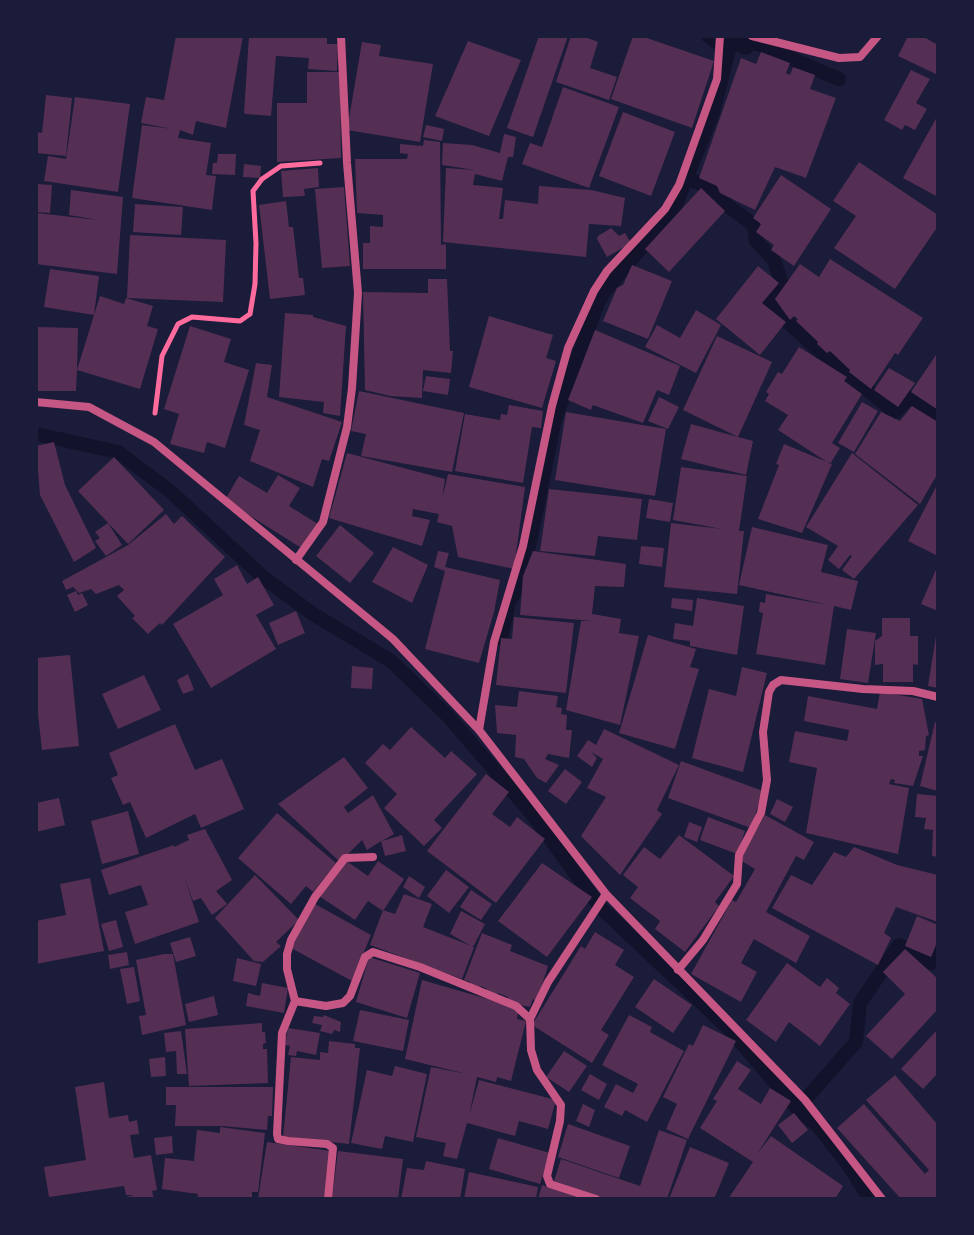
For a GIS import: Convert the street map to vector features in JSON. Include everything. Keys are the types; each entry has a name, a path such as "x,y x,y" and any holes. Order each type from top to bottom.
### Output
{"street":[{"path":"296,560 323,522 347,427 358,293 341,36"},
{"path":"479,730 494,642 523,546 552,406 568,348 594,291 607,271 665,209 679,185 717,79 720,36"},
{"path":"752,36 839,58 860,57 878,36"},
{"path":"36,402 89,407 154,442 393,639 479,730 606,894 805,1100 882,1199"},
{"path":"678,970 703,940 737,884 739,855 761,813 767,780 763,732 769,692 773,685 781,680 913,691 938,697"},
{"path":"328,1199 333,1148 327,1144 278,1139 277,1134 282,1033 295,1001 287,969 287,954 291,940 315,897 345,858 373,857"},
{"path":"596,1199 550,1184 547,1176 556,1143 561,1105 537,1070 531,1050 530,1019 548,982 606,894"},
{"path":"295,1001 326,1006 343,1003 350,996 365,957 373,952 420,967 516,1006 530,1019"}],"path":[{"path":"154,442 162,356 178,324 192,317 240,321 250,314 255,284 253,191 262,179 281,166 347,163"}],"building":[{"path":"176,36 243,36 226,128 196,121 193,135 180,130 178,138 211,143 206,175 216,176 212,210 132,198 142,125 172,129 141,123 146,97 164,100"},
{"path":"249,36 327,36 327,44 338,44 337,71 308,69 309,58 276,56 271,116 246,114"},
{"path":"539,36 568,36 533,137 507,128"},
{"path":"571,36 598,42 590,68 617,77 609,100 556,82"},
{"path":"633,36 714,61 692,128 611,99"},
{"path":"908,36 922,36 938,45 938,75 898,56"},
{"path":"468,41 521,60 489,136 435,116"},
{"path":"362,42 381,45 379,56 433,64 420,142 347,130"},
{"path":"761,52 790,63 786,73 790,75 793,67 815,75 810,89 836,98 806,178 775,167 755,210 720,193 717,186 699,178 741,58 756,64"},
{"path":"911,70 930,79 916,103 927,109 915,130 905,125 902,130 884,120"},
{"path":"307,72 340,72 341,158 277,162 277,103 307,103"},
{"path":"563,87 619,107 589,188 522,164 530,143 542,147"},
{"path":"46,95 72,98 66,156 36,153 36,132 42,133"},
{"path":"75,97 130,104 118,192 44,181 48,156 66,159"},
{"path":"623,112 675,132 651,196 599,176"},
{"path":"938,115 938,197 903,178"},
{"path":"426,125 444,129 442,141 423,137"},
{"path":"504,134 516,137 513,157 508,157 502,181 475,174 473,185 503,188 499,219 503,219 505,200 538,204 539,186 591,190 625,198 621,226 589,224 586,257 443,242 446,168 475,170 442,165 443,143 472,145 500,153"},
{"path":"424,140 440,142 441,245 446,244 446,269 363,269 363,243 370,243 370,226 383,227 383,215 357,213 355,159 407,159 408,154 400,153 400,144 423,146"},
{"path":"218,154 236,154 235,175 212,174"},
{"path":"859,162 938,215 938,226 895,289 834,248 856,216 833,201"},
{"path":"244,164 261,166 260,178 243,177"},
{"path":"318,168 319,187 304,189 305,196 283,197 281,171"},
{"path":"781,175 831,209 794,266 771,250 774,245 756,232 761,224 753,218"},
{"path":"36,184 52,185 50,213 36,212"},
{"path":"344,187 350,266 322,268 315,189"},
{"path":"701,188 725,211 669,272 645,249"},
{"path":"71,190 123,197 117,274 36,264 37,213 98,220 69,215"},
{"path":"286,201 289,227 293,227 299,278 303,278 305,295 270,299 259,205"},
{"path":"135,204 183,207 181,235 133,232"},
{"path":"611,228 619,236 625,233 631,243 607,257 597,239"},
{"path":"130,235 226,240 223,302 127,298"},
{"path":"830,259 923,318 871,389 849,372 830,351 827,353 817,344 796,321 798,319 794,316 790,320 775,299 800,264 819,277"},
{"path":"632,265 672,281 648,339 603,321 617,288 623,285"},
{"path":"758,266 779,283 762,303 786,322 760,355 716,319"},
{"path":"50,269 99,276 94,315 44,307"},
{"path":"428,279 447,279 450,351 453,351 451,373 423,370 422,398 390,396 365,390 363,292 428,293"},
{"path":"100,296 124,304 126,298 153,306 147,326 158,329 140,389 77,370"},
{"path":"696,310 721,325 696,373 645,347 657,325 680,338"},
{"path":"285,313 313,315 346,326 340,416 323,413 324,402 279,397"},
{"path":"489,316 553,335 546,358 556,361 542,408 469,387"},
{"path":"190,326 231,339 224,362 249,370 225,448 207,442 204,453 170,444 179,414 164,409"},
{"path":"36,327 78,328 76,391 36,391"},
{"path":"595,330 680,366 669,395 657,390 643,423 593,405 591,410 568,400"},
{"path":"717,336 772,362 738,437 683,410"},
{"path":"799,347 847,377 844,381 862,394 832,443 840,448 830,464 778,430 788,415 765,401 769,394 766,392 778,372 782,374"},
{"path":"938,352 938,410 911,392"},
{"path":"256,363 272,365 267,397 342,422 329,461 322,459 313,487 250,461 260,430 244,425"},
{"path":"889,368 915,383 898,407 874,390"},
{"path":"426,376 450,379 448,395 423,391"},
{"path":"359,391 464,413 452,472 361,456 366,434 351,431"},
{"path":"659,397 679,407 668,429 648,421"},
{"path":"862,402 878,411 854,452 838,443"},
{"path":"509,405 543,411 541,428 532,427 523,483 455,471 465,414 500,420 501,414 507,415"},
{"path":"912,406 938,422 938,473 920,504 855,454 881,412 900,421"},
{"path":"566,412 666,429 655,496 555,480"},
{"path":"691,424 753,441 746,475 681,459"},
{"path":"54,442 65,485 96,548 74,562 40,495 36,446"},
{"path":"784,444 832,464 802,533 758,519"},
{"path":"347,453 445,479 442,499 448,474 525,487 514,569 458,557 452,526 437,522 439,514 413,509 412,516 430,520 422,546 329,518"},
{"path":"852,453 918,505 854,579 842,570 852,556 839,569 828,560 838,546 806,527"},
{"path":"114,457 164,510 128,544 78,491"},
{"path":"681,467 747,476 739,531 744,531 737,594 664,587 671,523 722,529 673,520"},
{"path":"278,475 300,488 289,506 318,524 303,549 225,500 239,476 267,493"},
{"path":"938,483 938,556 908,541"},
{"path":"549,489 642,499 637,540 598,536 595,556 540,551"},
{"path":"649,499 673,503 670,522 646,518"},
{"path":"166,514 174,524 182,516 225,557 162,625 160,623 148,634 117,596 124,590 119,585 96,594 91,589 79,593 73,587 66,590 62,581 128,545"},
{"path":"108,523 122,545 106,556 95,541 100,538 95,532"},
{"path":"340,525 374,553 350,583 316,556"},
{"path":"752,527 828,545 821,572 858,581 851,610 834,606 825,665 756,654 763,613 759,612 760,602 765,603 766,594 829,605 739,585"},
{"path":"641,546 664,548 662,567 639,564"},
{"path":"393,547 428,565 412,603 372,582"},
{"path":"438,551 449,553 445,567 500,580 479,663 425,649 445,571 434,567"},
{"path":"533,551 626,564 624,587 595,586 592,614 621,619 619,633 639,636 620,725 566,710 581,621 593,621 520,615 523,576"},
{"path":"237,565 247,584 258,577 274,605 256,615 276,649 211,688 173,624 223,595 214,579"},
{"path":"938,565 938,611 921,604"},
{"path":"76,591 78,595 82,593 88,605 75,612 67,595"},
{"path":"672,598 693,600 692,611 671,608"},
{"path":"697,598 744,606 737,655 690,646 690,641 673,639 675,623 693,626"},
{"path":"296,611 305,633 278,645 269,623"},
{"path":"514,617 574,623 566,693 496,685 501,638 512,639"},
{"path":"882,618 910,618 910,636 918,636 918,665 913,664 913,682 883,682 883,664 875,665 875,641 882,636"},
{"path":"847,629 876,633 868,683 840,679"},
{"path":"648,635 696,649 690,667 699,669 675,749 619,733"},
{"path":"938,636 938,688 928,686"},
{"path":"70,655 79,746 42,750 36,696 36,658"},
{"path":"352,666 373,668 372,689 351,688"},
{"path":"742,667 767,673 743,772 692,758 709,689 736,696"},
{"path":"188,674 194,690 183,694 177,680"},
{"path":"144,675 161,710 118,729 102,694"},
{"path":"519,691 558,696 556,707 562,708 561,714 567,715 566,730 572,730 569,758 548,754 545,759 559,765 546,783 537,778 524,759 515,757 516,735 497,733 495,705 517,707"},
{"path":"880,692 922,699 929,735 926,736 925,750 919,751 919,756 923,756 913,786 894,783 895,780 891,779 889,784 909,788 898,854 806,833 817,768 789,762 795,731 847,741 849,730 804,721 808,696 877,709"},
{"path":"935,722 938,723 938,791 920,786"},
{"path":"175,724 195,770 222,759 244,809 201,828 195,814 146,838 130,802 123,805 111,778 118,775 109,753"},
{"path":"411,727 445,758 451,751 477,774 434,820 442,828 424,846 384,808 397,794 365,763 383,744 390,750"},
{"path":"604,729 679,765 657,810 662,814 620,875 581,836 606,797 587,788 603,759 591,752 597,758 592,767 577,756 588,740 596,745"},
{"path":"344,757 368,788 344,807 348,813 373,795 394,834 382,841 402,835 406,851 385,856 381,841 367,850 362,840 340,862 278,804"},
{"path":"681,761 763,791 751,828 668,798"},
{"path":"565,769 582,782 566,804 548,791"},
{"path":"486,774 509,792 492,814 510,827 517,817 545,839 496,903 427,851"},
{"path":"917,794 938,796 938,857 932,856 933,830 924,829 926,818 915,817"},
{"path":"59,798 65,825 36,832 36,803"},
{"path":"777,799 793,807 785,822 770,814"},
{"path":"128,811 139,854 102,864 91,821"},
{"path":"277,813 336,863 313,892 306,886 291,904 238,858"},
{"path":"765,815 814,842 804,860 796,856 766,912 810,936 796,963 754,939 741,963 757,972 741,1002 691,974 732,900 736,902 755,869 740,860"},
{"path":"708,817 745,831 737,854 700,840"},
{"path":"689,822 702,827 697,842 684,837"},
{"path":"205,829 232,880 216,891 227,904 212,915 201,898 193,901 184,876 199,922 135,944 125,912 148,905 141,885 109,895 101,870 174,847 189,840 187,835"},
{"path":"679,835 734,876 715,902 719,906 685,952 655,929 660,921 630,898 638,887 623,875 644,847 660,859"},
{"path":"854,847 897,865 938,875 938,922 896,907 884,933 891,938 878,965 772,908 791,875 812,885 834,852 846,857"},
{"path":"345,860 368,876 378,861 404,879 383,911 368,901 355,920 319,896"},
{"path":"542,863 592,897 547,957 498,921"},
{"path":"446,870 469,887 449,913 427,896"},
{"path":"255,875 299,920 276,942 281,946 263,962 254,961 215,918"},
{"path":"409,876 425,887 419,898 403,887"},
{"path":"90,878 104,951 36,964 36,921 66,915 60,884"},
{"path":"471,890 492,904 481,920 460,907"},
{"path":"404,894 432,904 423,927 474,947 462,979 370,945 383,910 395,914"},
{"path":"315,904 371,935 352,981 291,948"},
{"path":"461,911 485,924 473,947 450,934"},
{"path":"917,916 938,925 938,940 931,957 905,946"},
{"path":"116,920 123,947 109,951 101,924"},
{"path":"595,932 624,950 615,965 634,977 601,1030 609,1035 592,1063 532,1025 581,946 585,949"},
{"path":"482,933 512,945 510,951 548,966 537,1001 533,999 530,1007 507,1000 508,997 498,993 497,996 481,986 480,989 469,985 470,982 464,980"},
{"path":"190,937 196,956 176,962 170,943"},
{"path":"905,949 938,979 938,1009 892,1059 866,1036 905,994 883,972"},
{"path":"127,952 129,965 110,969 108,955"},
{"path":"173,954 186,1025 142,1035 139,1016 146,1015 136,960"},
{"path":"369,957 420,973 407,1018 356,1002"},
{"path":"237,958 261,964 256,986 233,981"},
{"path":"787,963 820,987 827,978 839,988 836,993 850,1004 820,1046 789,1022 776,1042 746,1020"},
{"path":"134,967 140,1001 127,1004 120,969"},
{"path":"654,979 692,1005 673,1033 635,1007"},
{"path":"422,980 519,1008 517,1019 526,1021 511,1081 497,1077 496,1082 477,1077 469,1116 479,1080 556,1100 548,1129 519,1121 515,1136 467,1123 457,1159 443,1156 446,1143 416,1137 431,1067 467,1074 405,1059"},
{"path":"262,983 288,988 284,1013 246,1006 248,993 260,996"},
{"path":"214,996 218,1015 189,1022 185,1004"},
{"path":"360,1010 409,1020 403,1051 353,1041"},
{"path":"324,1015 341,1022 340,1032 320,1031 322,1025 312,1023 314,1016"},
{"path":"629,1015 652,1027 650,1032 684,1051 647,1122 625,1110 622,1116 604,1107 616,1084 633,1093 638,1084 602,1065"},
{"path":"262,1023 268,1083 189,1086 185,1029"},
{"path":"703,1025 736,1041 688,1139 666,1129 677,1104 663,1097 689,1044 693,1046"},
{"path":"288,1028 320,1033 316,1055 297,1051 296,1056 288,1055 290,1046 285,1045"},
{"path":"938,1029 938,1073 923,1089 901,1069"},
{"path":"181,1031 187,1074 177,1074 176,1051 166,1052 164,1033"},
{"path":"329,1041 355,1044 355,1048 360,1048 349,1144 283,1137 291,1057 320,1060 320,1052 328,1053"},
{"path":"564,1051 587,1066 569,1092 546,1077"},
{"path":"165,1057 166,1076 151,1077 149,1059"},
{"path":"737,1061 751,1070 738,1089 761,1104 770,1088 791,1101 757,1154 771,1136 843,1186 835,1199 728,1199 753,1162 700,1128 717,1101 713,1099"},
{"path":"395,1066 427,1074 413,1142 385,1136 382,1149 351,1143 367,1070 392,1076"},
{"path":"590,1074 607,1084 599,1100 581,1090"},
{"path":"895,1075 938,1125 938,1199 901,1199 837,1128 864,1104 925,1174 929,1170 866,1100"},
{"path":"104,1082 109,1118 128,1115 129,1122 137,1120 139,1134 130,1135 134,1158 151,1155 157,1190 152,1191 154,1199 118,1199 134,1195 126,1195 124,1186 49,1197 44,1167 86,1160 75,1087"},
{"path":"166,1087 273,1087 272,1116 268,1116 267,1130 175,1126 176,1105 166,1105"},
{"path":"583,1104 595,1110 589,1127 576,1121"},
{"path":"794,1113 808,1130 792,1143 778,1125"},
{"path":"568,1124 630,1146 619,1178 558,1157"},
{"path":"220,1127 265,1133 258,1192 252,1192 252,1199 197,1199 198,1194 162,1189 165,1158 194,1161 197,1130 220,1133"},
{"path":"659,1130 687,1140 667,1199 606,1199 554,1181 561,1159 640,1186"},
{"path":"172,1136 173,1153 156,1155 154,1138"},
{"path":"498,1138 550,1153 540,1184 489,1169"},
{"path":"267,1142 331,1151 324,1199 258,1199"},
{"path":"690,1147 729,1163 714,1199 669,1199"},
{"path":"338,1151 403,1159 398,1199 332,1199"},
{"path":"426,1161 465,1169 460,1199 401,1199 407,1168 424,1170"},
{"path":"469,1172 538,1187 536,1199 464,1199"},
{"path":"542,1185 583,1198 583,1199 538,1199"}],"waterway":[{"path":"708,36 716,42 722,41"},
{"path":"501,639 509,602 528,551 555,419 598,303 674,209 713,112 731,42 746,48 746,42 760,45 839,79"},
{"path":"687,179 705,185 754,225 756,241 774,260 782,284 768,302 791,325 895,412 909,397 938,417"},
{"path":"36,434 118,452 170,491 264,578 313,614 391,661 448,716 532,814 600,907 731,1031 801,1113 816,1124 870,1199"},
{"path":"801,1111 805,1100 856,1042 860,1003 899,945 932,963 938,949"}]}
